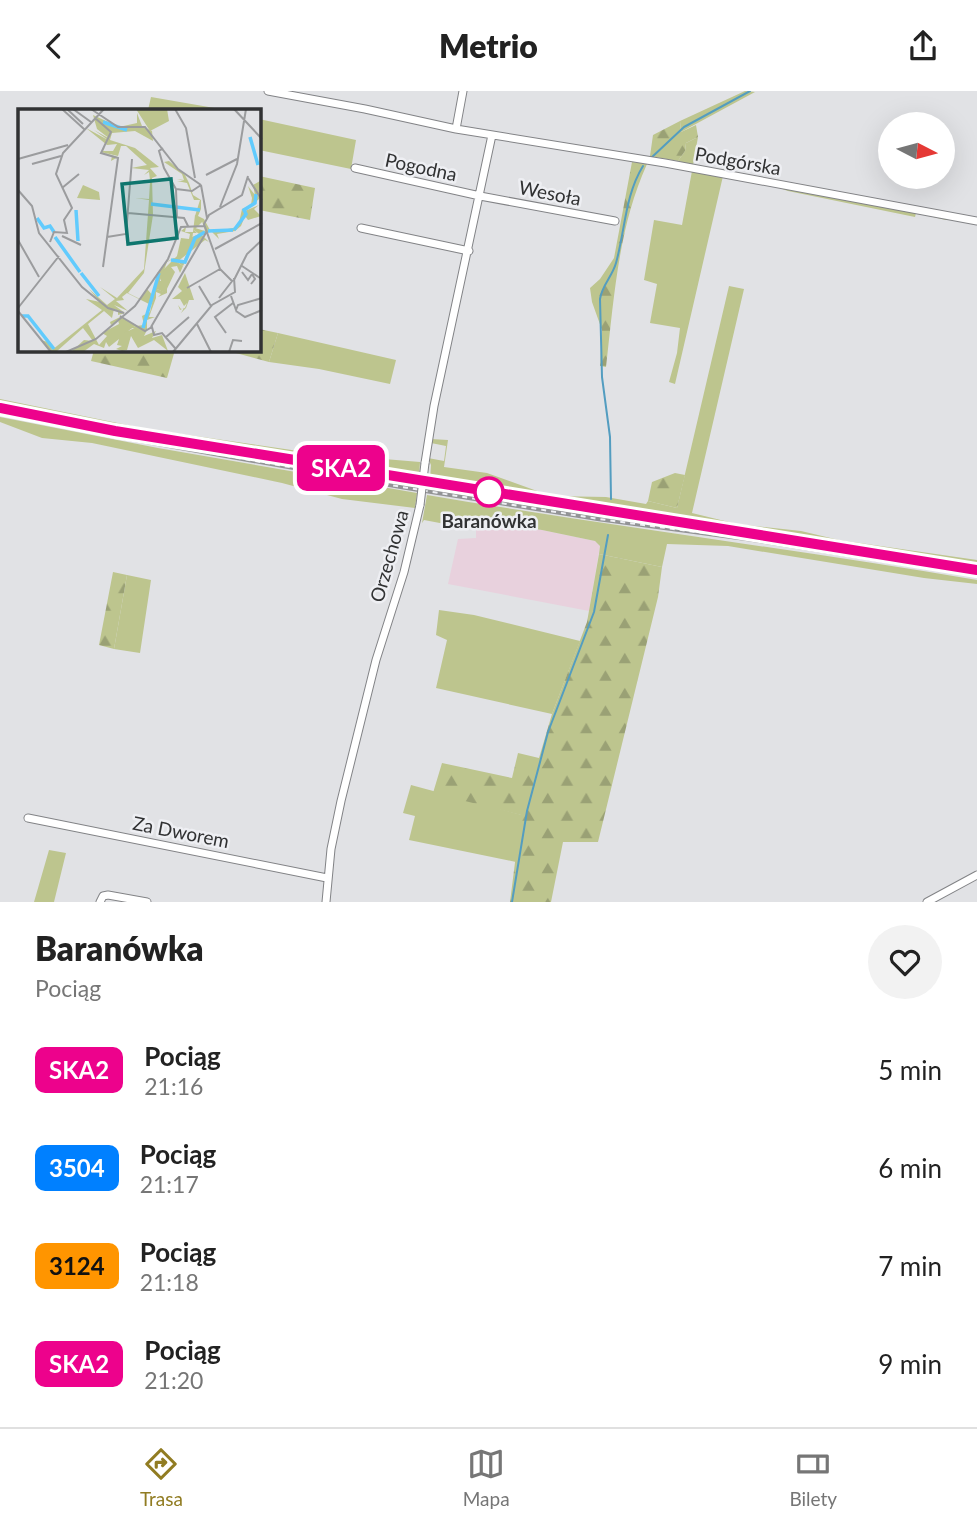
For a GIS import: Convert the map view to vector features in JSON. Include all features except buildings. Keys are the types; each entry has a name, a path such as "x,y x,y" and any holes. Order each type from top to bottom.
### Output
{"street":[{"name":"Podgórska","path":"268,91 456,129 691,168 977,221"},
{"path":"456,129 463,91"},
{"name":"Orzechowa","path":"326,902 327,878 341,801 376,660 404,572 420,505 434,406 492,135"},
{"name":"Pogodna","path":"355,169 480,196"},
{"name":"Wesoła","path":"480,196 615,221"},
{"path":"360,228 469,251"},
{"name":"Za Dworem","path":"28,818 327,878"},
{"path":"927,902 977,875"},
{"path":"100,902 103,896 108,895 147,902"}],"shaded area":[{"path":"471,519 595,541 600,546 589,611 448,584 458,539 476,538 476,524 470,524"}],"green space":[{"path":"745,91 755,92 681,132 680,121"},
{"path":"151,97 220,109 148,109"},
{"path":"261,119 356,140 351,169 261,150"},
{"path":"680,121 681,132 696,125 698,137 686,143 685,151 678,161 650,156 653,135"},
{"path":"698,137 693,165 678,161 685,151 686,143"},
{"path":"632,162 647,164 637,188 623,238 606,367 600,366 602,330 590,288 600,279 614,258"},
{"path":"692,171 723,176 675,384 669,382 680,328 650,323 657,284 644,280 654,220 682,225"},
{"path":"261,176 315,188 310,220 261,210"},
{"path":"768,184 947,218 946,220 916,213 915,217 788,191"},
{"path":"729,286 744,289 692,513 737,524 801,531 839,540 977,560 977,568 430,479 431,465 428,458 444,461 446,446 431,443 431,439 448,440 444,467 487,473 551,496 606,497 646,504 648,501 677,508"},
{"path":"261,329 278,333 269,362 232,352 261,352"},
{"path":"278,333 396,360 390,384 269,362"},
{"path":"93,352 174,352 167,378 91,361"},
{"path":"0,399 147,429 312,453 420,462 419,477 76,420 0,404"},
{"path":"0,417 158,448 417,493 415,508 342,499 282,483 92,443 42,438 0,422"},
{"path":"675,473 685,475 677,508 648,501 652,482"},
{"path":"427,495 977,580 977,584 728,546 667,544 662,567 599,554 600,546 595,541 542,530 471,519 470,524 445,524 424,520 422,523"},
{"path":"599,554 662,567 658,597 598,842 563,842 551,902 510,902 521,815 433,793 442,763 512,778 518,753 539,758 552,714 587,622"},
{"path":"113,572 127,575 114,649 99,645"},
{"path":"127,575 151,580 140,653 114,649"},
{"path":"439,610 474,615 580,641 552,714 436,688 447,640 436,635"},
{"path":"411,785 522,815 516,862 409,840 415,816 403,813"},
{"path":"49,850 66,853 54,902 34,902"}],"waterway":[{"path":"651,158 684,127 750,91"},
{"path":"611,499 610,437 602,377 600,299 616,263 632,189 643,166"},
{"path":"512,902 527,811 548,732 594,612 608,535"}],"railway":[{"path":"0,412 114,436 402,487 977,575"}],"train":[{"name":"SKA2","path":"0,408 115,431 977,570"}],"place":[{"name":"Baranówka","path":"489,492"}]}
